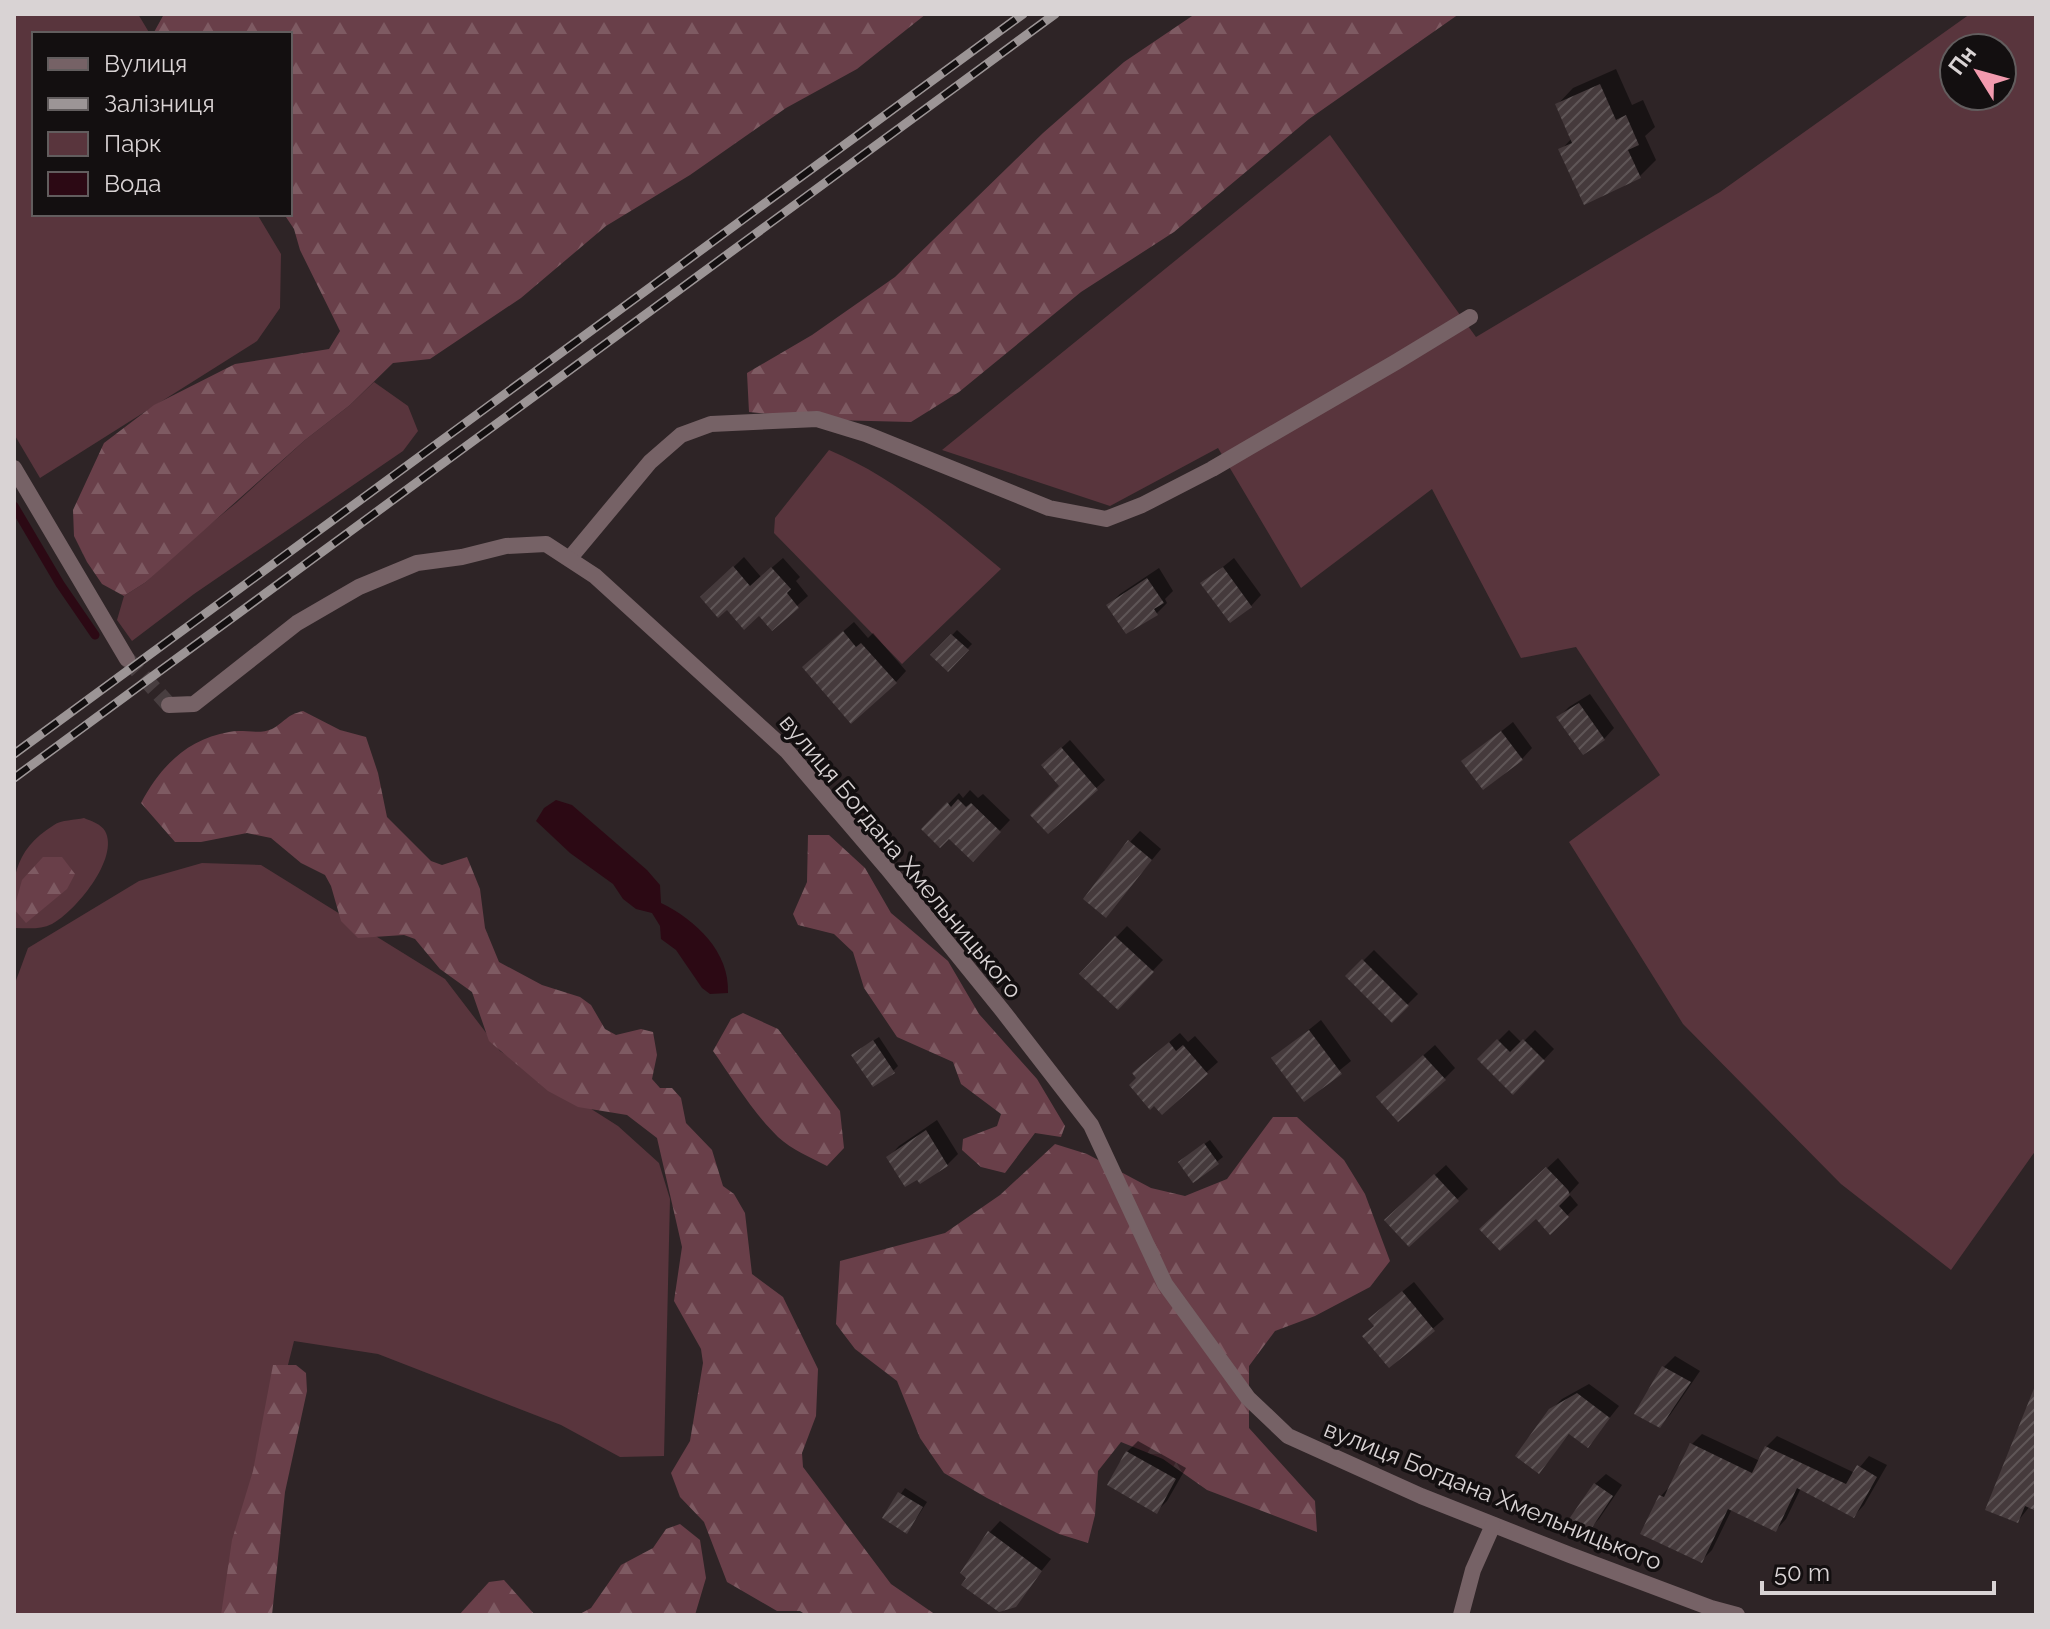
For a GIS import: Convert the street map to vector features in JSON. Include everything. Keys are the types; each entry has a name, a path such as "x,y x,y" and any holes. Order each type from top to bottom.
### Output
{"street":[{"path":"570,558 650,462 681,435 711,424 817,419 866,434 1049,508 1106,519 1142,505 1212,469 1470,317"},
{"path":"14,468 127,659"},
{"name":"вулиця Богдана Хмельницького","path":"169,705 194,704 297,623 359,587 417,563 462,557 506,546 546,544 595,576 787,751 983,986 1091,1125 1165,1284 1248,1398 1288,1436 1493,1525 1711,1608 1737,1615"},
{"path":"1461,1615 1473,1570 1493,1525"}],"green space":[{"path":"14,14 138,14 149,32 32,32 32,216 258,216 281,254 280,308 257,341 40,478 14,434"},
{"path":"164,14 926,14 857,69 786,108 690,175 606,226 521,298 430,359 393,363 350,405 305,440 146,582 124,596 102,584 74,536 73,510 104,443 154,405 235,364 329,349 340,331 285,216 292,216 292,32 154,32"},
{"path":"1195,14 1459,14 1309,119 1174,232 1081,292 959,392 911,422 831,420 749,412 747,373 812,335 895,277 1043,133 1124,62"},
{"path":"1970,14 2036,14 2036,1150 1951,1270 1841,1184 1683,1024 1569,842 1660,775 1576,647 1521,658 1432,489 1301,588 1218,448 1110,506 942,450 1330,135 1476,337 1720,192 1938,37 1938,112 2018,112 2018,32 1945,32"},
{"path":"374,382 408,406 418,431 403,451 194,594 132,641 117,620 124,596 146,582"},
{"path":"829,450 898,488 1001,569 902,664 774,533 775,518"},
{"path":"303,711 340,730 366,737 378,773 387,817 431,861 442,865 467,857 480,889 485,928 499,962 542,985 580,997 591,1005 605,1029 616,1035 641,1029 653,1032 657,1055 652,1079 660,1088 672,1088 681,1098 686,1123 712,1150 723,1186 734,1194 745,1213 752,1274 783,1297 818,1369 816,1416 802,1453 803,1467 891,1584 936,1615 806,1615 800,1611 777,1611 727,1582 704,1522 680,1497 671,1473 690,1441 703,1363 701,1349 674,1301 682,1247 657,1138 627,1115 578,1107 548,1091 489,1041 472,992 440,969 415,939 404,935 358,938 341,921 325,875 301,863 271,838 247,833 201,842 175,842 141,803 166,767 200,741 229,732 267,731"},
{"path":"84,818 105,831 108,842 101,869 93,883 72,908 52,924 38,928 15,928 14,882 22,857 40,835 54,825"},
{"path":"808,835 829,835 865,868 891,913 948,961 979,1014 1037,1079 1065,1126 1061,1137 1035,1133 1005,1173 981,1167 962,1150 963,1139 997,1126 1001,1114 961,1084 953,1062 897,1037 864,988 853,952 834,934 798,925 793,914 807,882"},
{"path":"43,857 62,857 75,874 67,889 26,923 14,909 22,880"},
{"path":"202,863 261,865 445,979 500,1051 618,1126 659,1163 670,1199 664,1456 620,1457 561,1425 378,1354 294,1341 225,1615 14,1615 14,986 28,948 139,881"},
{"path":"743,1013 778,1029 840,1111 844,1148 827,1166 795,1150 769,1128 713,1051 731,1019"},
{"path":"1273,1117 1297,1117 1344,1160 1365,1194 1390,1261 1370,1287 1315,1316 1275,1331 1249,1366 1249,1428 1315,1501 1317,1532 1207,1490 1163,1459 1121,1442 1098,1471 1095,1515 1088,1543 1059,1534 944,1473 920,1438 897,1381 855,1349 836,1324 840,1261 945,1233 1000,1195 1055,1144 1087,1154 1151,1188 1185,1196 1227,1179"},
{"path":"273,1365 296,1365 306,1373 307,1391 285,1492 272,1615 221,1615 232,1540 253,1471"},
{"path":"680,1524 700,1540 706,1578 695,1615 578,1615 591,1608 621,1565 653,1548 666,1529"},
{"path":"504,1580 535,1615 459,1615 489,1582"}],"water":[{"path":"556,800 572,805 647,870 660,885 661,903 687,918 717,951 727,978 728,993 710,994 702,988 676,950 661,939 660,926 652,913 636,909 623,899 613,884 570,853 536,821 544,808"}],"building":[{"path":"1600,84 1616,120 1626,115 1639,145 1628,150 1641,178 1584,205 1558,149 1572,143 1555,104"},
{"path":"733,566 750,586 771,567 791,589 787,593 799,608 772,631 759,616 744,630 727,610 718,618 700,597"},
{"path":"1223,567 1252,607 1230,623 1200,583"},
{"path":"1147,578 1164,603 1154,609 1158,615 1126,634 1106,605"},
{"path":"843,631 856,647 861,643 897,683 851,724 802,667"},
{"path":"951,634 969,650 948,672 930,655"},
{"path":"1579,703 1605,740 1583,755 1556,717"},
{"path":"1501,731 1523,760 1483,790 1461,761"},
{"path":"1061,747 1098,790 1048,834 1030,815 1059,786 1041,765"},
{"path":"958,799 966,807 971,803 1001,832 973,862 949,839 940,848 921,829 947,802 951,807"},
{"path":"1128,840 1152,860 1106,918 1083,899"},
{"path":"1115,936 1154,972 1118,1010 1079,974"},
{"path":"1362,959 1409,1006 1392,1023 1345,976"},
{"path":"1309,1030 1342,1074 1304,1102 1271,1058"},
{"path":"1497,1039 1510,1052 1523,1039 1545,1061 1513,1095 1477,1059"},
{"path":"873,1040 895,1073 873,1087 851,1055"},
{"path":"1169,1042 1176,1051 1183,1045 1208,1074 1162,1115 1154,1106 1150,1110 1129,1085 1136,1078 1132,1073"},
{"path":"1423,1055 1446,1080 1398,1122 1376,1097"},
{"path":"926,1130 948,1166 920,1184 917,1180 905,1187 886,1157"},
{"path":"1204,1143 1219,1164 1193,1183 1178,1162"},
{"path":"1546,1167 1568,1190 1570,1195 1559,1206 1569,1217 1550,1235 1536,1219 1500,1251 1479,1229"},
{"path":"1434,1174 1459,1201 1409,1247 1384,1220"},
{"path":"1402,1291 1435,1331 1389,1368 1362,1336 1374,1326 1368,1319"},
{"path":"1662,1366 1691,1382 1660,1428 1634,1414"},
{"path":"2035,1386 2036,1511 2025,1506 2018,1523 1985,1510"},
{"path":"1577,1393 1610,1418 1588,1448 1569,1434 1539,1474 1515,1456 1549,1409"},
{"path":"1690,1443 1752,1473 1765,1446 1846,1484 1857,1465 1877,1477 1854,1518 1797,1488 1776,1532 1728,1509 1702,1563 1640,1534 1659,1495 1664,1497"},
{"path":"1126,1451 1176,1479 1157,1514 1107,1485"},
{"path":"1594,1483 1613,1496 1589,1532 1569,1519"},
{"path":"898,1492 923,1507 907,1534 882,1518"},
{"path":"988,1531 1042,1571 1016,1607 999,1612 961,1585 966,1578 960,1573"}],"waterway":[{"path":"14,506 60,584 95,635"}],"tunnel":[{"path":"127,659 169,705"}],"railway":[{"path":"14,754 1023,14"},
{"path":"14,778 1055,14"}]}
